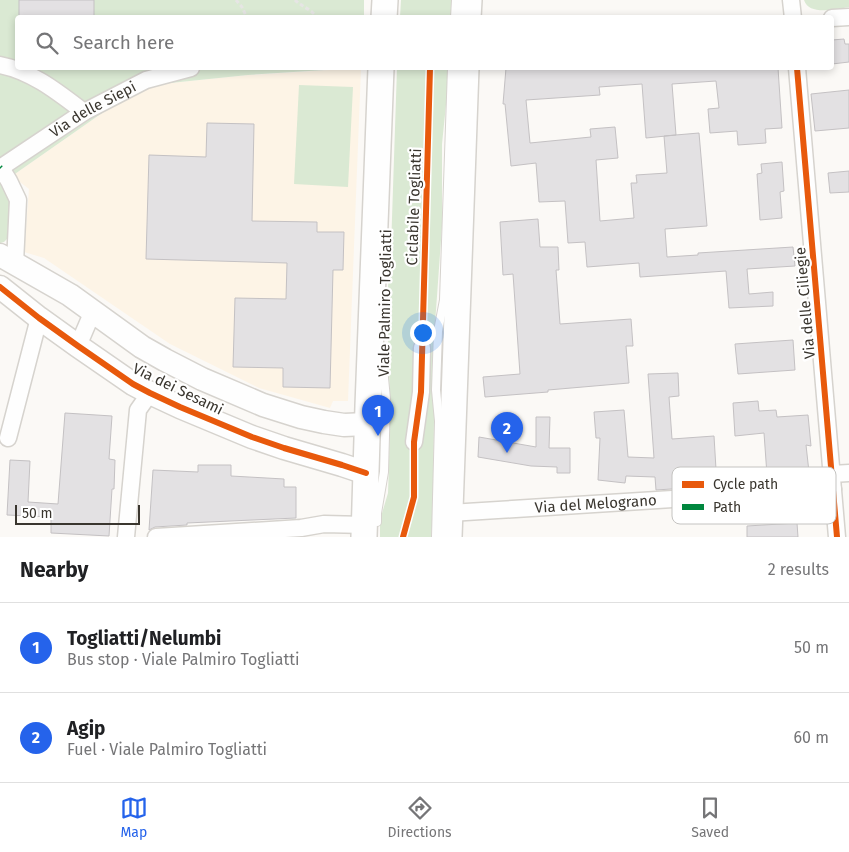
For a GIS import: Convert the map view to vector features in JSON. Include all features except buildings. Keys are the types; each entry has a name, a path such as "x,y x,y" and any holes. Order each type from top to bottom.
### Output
{"main road":[{"path":"384,15 385,0"},
{"path":"468,15 469,0"},
{"name":"Viale Palmiro Togliatti","path":"368,530 367,424 381,70"},
{"path":"449,525 466,70"}],"street":[{"path":"791,0 793,15"},
{"path":"834,18 849,17"},
{"path":"0,65 27,74 63,96 84,112"},
{"name":"Via delle Siepi","path":"1,168 84,112 146,80 184,70"},
{"name":"Via delle Ciliegie","path":"797,70 831,467"},
{"path":"1,168 18,200 7,259"},
{"name":"Via dei Sesami","path":"7,259 54,285 142,347 202,379 277,411 339,424 367,424"},
{"name":"Via dei Sesami","path":"0,288 78,346 133,384 150,393 252,437 366,473"},
{"path":"78,346 93,311"},
{"path":"8,438 39,318"},
{"path":"414,442 421,392 422,348"},
{"path":"126,537 138,410 150,393"},
{"name":"Via del Melograno","path":"836,480 849,473"},
{"name":"Via del Melograno","path":"449,525 672,500"},
{"path":"156,537 301,528 324,524 368,530"},
{"name":"Via delle Ciliegie","path":"836,524 837,537"}],"lane":[{"path":"455,15 456,0"},
{"path":"436,537 438,331 444,300 452,70"},
{"name":"Viale Palmiro Togliatti","path":"368,530 377,513 384,472 386,399 382,368 382,348"}],"path":[{"path":"236,0 246,15"},
{"path":"295,0 316,15"}],"shaded area":[{"path":"361,70 348,401 333,401 330,408 259,388 170,344 44,258 24,252 29,189 12,176 115,104 151,85 248,75"}],"green space":[{"path":"0,0 364,0 364,15 15,15 15,70 325,70 248,75 151,85 115,104 12,176 0,178"},
{"path":"401,0 452,0 451,15 400,15"},
{"path":"804,0 849,0 849,7 817,10 807,5"},
{"path":"397,70 449,70 442,144 442,226 435,324 433,513 431,537 380,537 380,520 388,493 390,407 387,301 391,248"},
{"path":"299,85 353,87 348,187 294,184"},
{"path":"0,182 10,201 7,239 0,243"}],"cycle path":[{"name":"Ciclabile Togliatti","path":"403,537 414,497 414,442 421,392 430,70"},
{"path":"797,70 831,467"},
{"path":"0,287 78,346 133,384 150,393 252,437 366,473"},
{"path":"836,524 837,537"}],"place":[{"name":"Togliatti/Nelumbi","path":"378,436"},
{"name":"Agip","path":"507,453"}]}
